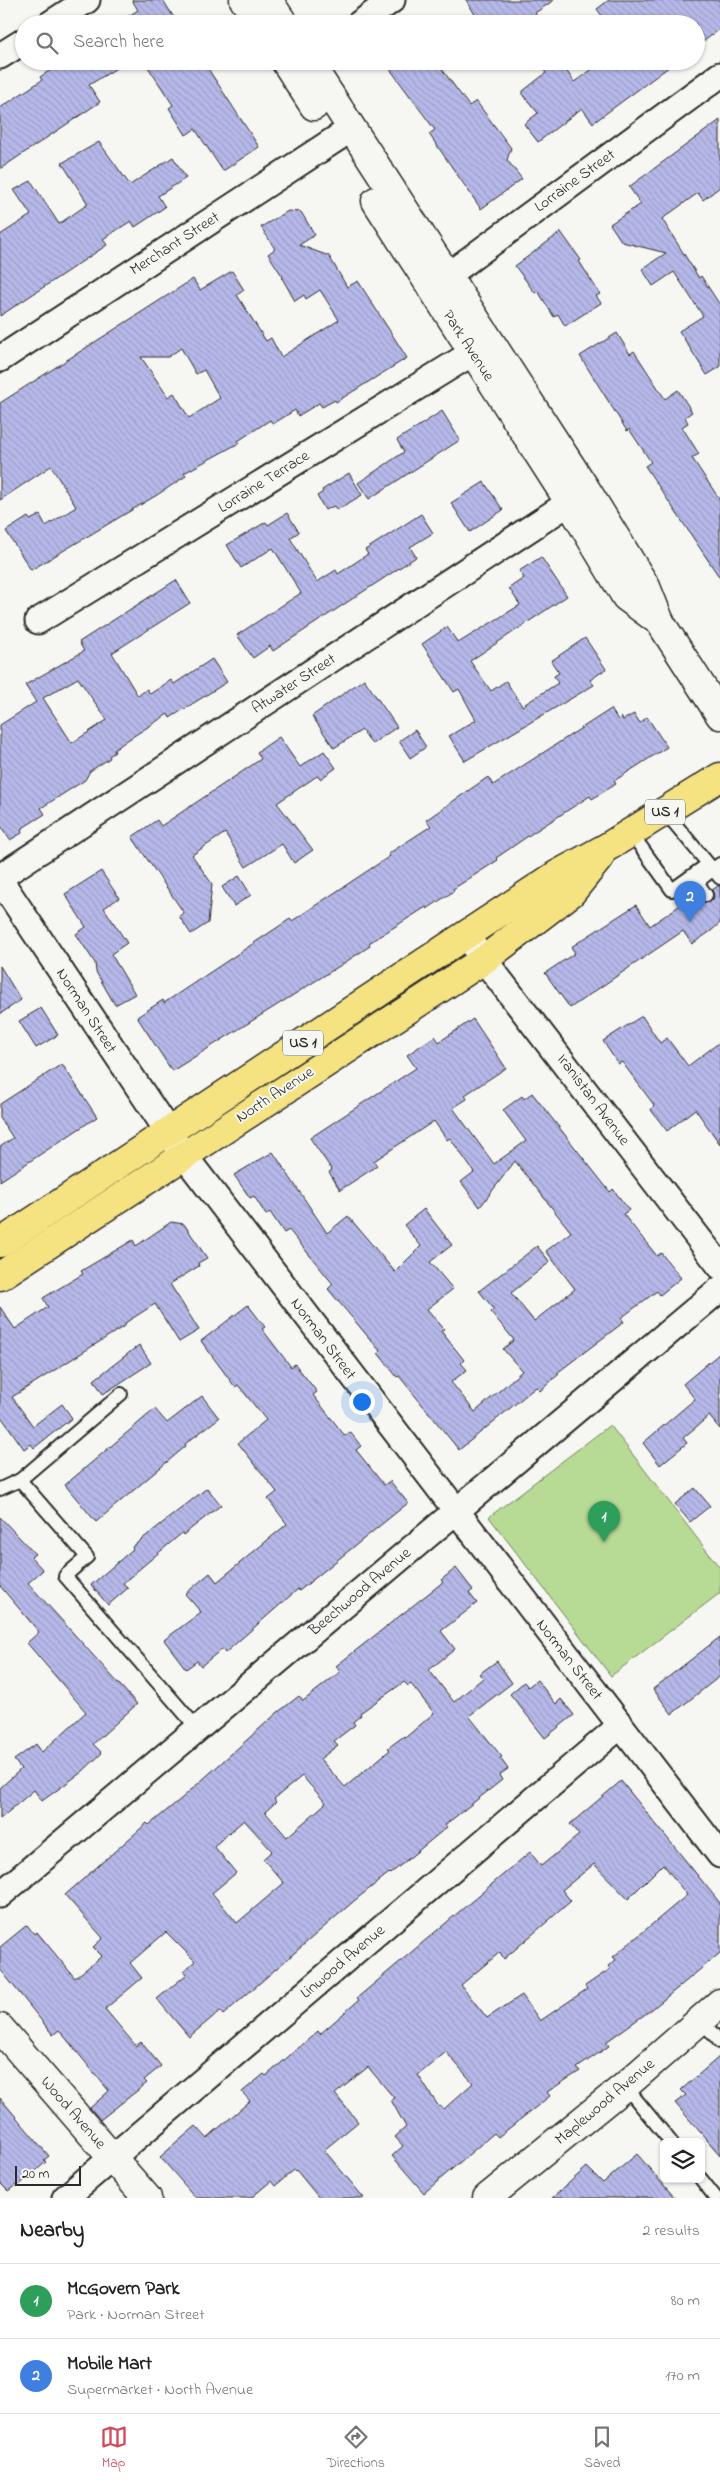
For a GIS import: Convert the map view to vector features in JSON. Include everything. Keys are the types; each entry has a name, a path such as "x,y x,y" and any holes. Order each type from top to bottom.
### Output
{"main road":[{"path":"244,0 254,15"},
{"path":"268,0 278,15"},
{"name":"Park Avenue","path":"302,70 578,497 646,587 660,622 720,715"},
{"name":"North Avenue","path":"0,1276 175,1144 465,935 558,874 620,840 720,777"},
{"name":"North Avenue","path":"0,1243 175,1144 485,959 571,893 620,840"},
{"name":"Maplewood Avenue","path":"487,2198 625,2086 711,2011"},
{"name":"Wood Avenue","path":"0,2028 147,2198"}],"street":[{"path":"64,15 87,0"},
{"path":"371,15 392,0"},
{"path":"0,56 15,47"},
{"name":"Lorraine Street","path":"439,282 720,75"},
{"name":"Merchant Street","path":"0,359 344,134"},
{"name":"Lorraine Terrace","path":"38,622 481,347"},
{"name":"Atwater Street","path":"0,879 578,497"},
{"name":"Norman Street","path":"0,879 175,1144 455,1513 720,1855"},
{"name":"Iranistan Avenue","path":"465,935 720,1266"},
{"name":"Beechwood Avenue","path":"0,1895 720,1290"},
{"name":"Linwood Avenue","path":"65,2198 620,1726"}],"lane":[{"path":"665,812 715,869"},
{"path":"620,840 672,890 715,869"},
{"path":"706,895 697,882 715,869"},
{"path":"0,1489 20,1480 121,1394"},
{"path":"20,1480 87,1557 65,1576 198,1729"},
{"path":"711,2011 720,2042"},
{"path":"625,2086 668,2138"},
{"path":"704,2183 716,2198"}],"green space":[{"path":"610,1425 720,1568 720,1593 611,1676 489,1517"}],"building":[{"path":"132,0 163,0 172,15 130,15 138,10"},
{"path":"466,0 554,0 535,13 536,15 475,15"},
{"path":"609,0 720,0 720,29 705,40 705,15 601,15 597,9"},
{"path":"50,70 113,70 89,85 100,102 0,169 0,108 42,80 40,77"},
{"path":"150,70 209,70 259,147 223,171 195,129 186,135 169,108 173,105"},
{"path":"391,70 443,70 469,106 476,101 511,148 507,160 522,179 481,209 429,134 435,130"},
{"path":"544,70 566,70 574,82 591,70 665,70 593,123 582,108 538,142 524,124 538,113 523,95 523,91 546,73"},
{"path":"720,120 720,187 703,200 698,193 662,219 699,278 701,276 720,305 720,367 707,375 679,331 703,316 674,272 653,286 642,269 666,253 622,242 610,224 641,204 629,187"},
{"path":"99,142 130,185 173,157 186,178 158,196 165,207 135,227 131,221 103,239 107,245 0,316 0,235 31,215 14,190 31,181 59,224 88,204 62,163"},
{"path":"288,211 301,212 315,235 299,245 329,256 347,287 358,281 407,358 336,402 335,400 322,407 319,403 298,416 295,410 273,424 270,420 238,441 239,443 184,473 186,476 157,495 31,570 6,531 28,517 30,520 40,515 46,526 76,507 51,466 0,500 0,403 193,279 200,290 232,271 244,290 237,295 266,341 271,338 281,357 339,320 320,290 306,299 304,295 295,301 283,277 268,254 275,249 261,227","holes":["181,348 196,374 204,370 220,398 189,418 174,393 168,397 141,357 168,357"]},
{"path":"561,232 581,260 579,261 600,294 596,296 601,303 565,326 558,314 554,317 538,291 535,293 515,266"},
{"path":"617,333 630,354 634,351 665,399 678,390 692,412 685,417 688,423 682,427 699,454 692,458 720,500 720,578 645,466 651,462 629,429 627,431 580,356"},
{"path":"442,411 460,440 369,499 358,483 404,452 397,440"},
{"path":"349,473 362,495 337,510 334,506 325,510 317,496 323,492 322,490"},
{"path":"484,482 503,510 470,532 451,503"},
{"path":"287,513 299,532 290,538 317,582 336,570 338,574 368,554 365,550 421,514 433,533 410,547 416,557 273,651 270,646 253,658 237,635 301,593 273,548 241,568 227,545 266,522 268,525"},
{"path":"541,557 567,596 470,661 491,691 506,681 522,706 558,683 554,676 559,673 551,661 585,638 606,669 590,680 594,685 465,761 449,736 476,720 459,689 454,692 422,644 447,627 458,643 520,605 509,588 524,578 519,571"},
{"path":"176,580 190,603 112,653 138,696 147,689 150,694 171,680 174,684 212,659 227,682 170,718 168,714 126,741 114,750 115,752 109,756 110,758 90,771 85,780 41,808 45,814 21,829 22,833 10,840 0,825 0,725 36,702 25,685 84,651 79,642","holes":["78,678 107,720 72,743 43,698"]},
{"path":"364,679 397,727 372,744 362,730 334,748 312,716"},
{"path":"611,709 618,720 621,717 623,720 634,714 640,723 647,717 667,747 614,781 616,784 592,799 590,796 534,832 496,858 498,860 453,889 454,891 427,909 426,907 369,943 370,946 341,965 172,1071 137,1017 163,1000 164,1003 290,919 292,921 390,856 388,854 431,826 426,820 488,777 493,785"},
{"path":"415,730 426,747 410,758 399,741"},
{"path":"279,737 300,767 324,751 336,768 320,779 317,776 277,803 313,850 294,863 282,844 246,867 225,833 192,855 212,884 208,923 191,934 179,916 184,913 132,837 157,820 161,826 261,759 257,752"},
{"path":"101,871 119,898 104,908 127,943 111,954 135,994 115,1005 96,972 95,963 76,934 86,927 65,894"},
{"path":"239,876 251,895 234,906 222,887"},
{"path":"720,886 720,923 711,931 692,944 683,931 570,1008 545,973 575,953 571,947 636,905 650,926 689,899 693,905 700,900 710,902 714,898 712,890"},
{"path":"0,966 21,1000 0,1014"},
{"path":"41,1008 58,1035 36,1048 19,1021"},
{"path":"642,1016 660,1043 667,1038 688,1066 720,1042 720,1144 695,1109 667,1131 651,1110 654,1105 622,1062 618,1064 603,1041"},
{"path":"473,1019 506,1068 465,1095 467,1099 453,1108 494,1164 526,1141 503,1110 522,1096 524,1099 532,1093 610,1192 613,1189 629,1210 623,1214 657,1256 661,1253 681,1278 660,1295 657,1291 621,1318 624,1322 557,1373 559,1374 540,1391 536,1387 459,1450 399,1376 397,1377 378,1353 380,1351 328,1289 333,1284 289,1230 284,1233 270,1212 266,1215 254,1196 250,1198 234,1175 273,1152 327,1233 348,1216 395,1272 421,1246 404,1225 424,1209 452,1245 430,1262 453,1289 427,1309 444,1329 441,1331 464,1360 461,1363 467,1370 451,1382 475,1412 522,1371 503,1349 514,1340 491,1312 494,1309 479,1291 537,1246 550,1262 511,1293 534,1321 575,1289 546,1251 571,1232 515,1161 480,1207 461,1182 474,1172 450,1138 447,1140 434,1121 374,1161 377,1166 340,1190 329,1172 332,1170 310,1138 416,1068 407,1055 435,1036 439,1042"},
{"path":"62,1064 97,1117 0,1181 0,1147 13,1138 0,1118 0,1104"},
{"path":"171,1222 184,1224 207,1258 198,1263 199,1266 170,1284 199,1330 179,1342 155,1304 125,1323 126,1325 12,1397 33,1426 62,1404 72,1418 34,1448 31,1444 24,1449 0,1415 0,1307 15,1329 48,1307 43,1298 83,1274 81,1271 133,1240 136,1246"},
{"path":"248,1305 265,1327 262,1329 291,1367 295,1364 317,1392 313,1395 345,1436 350,1432 361,1446 356,1450 384,1485 390,1481 408,1503 299,1591 298,1589 225,1653 222,1649 201,1666 197,1661 186,1669 164,1640 201,1612 185,1594 210,1573 217,1582 287,1524 268,1499 277,1492 238,1443 266,1420 238,1385 235,1387 201,1341"},
{"path":"139,1345 151,1363 103,1394 94,1380"},
{"path":"720,1353 720,1429 709,1416 683,1438 687,1443 660,1465 643,1443 695,1399 683,1384"},
{"path":"202,1396 219,1418 185,1444 186,1446 96,1522 65,1485 155,1409 167,1423"},
{"path":"207,1488 221,1505 183,1535 182,1533 123,1583 128,1588 108,1605 91,1585 133,1549 132,1547"},
{"path":"695,1488 710,1506 690,1522 675,1504"},
{"path":"0,1517 35,1554 31,1557 43,1570 28,1583 137,1704 93,1744 102,1753 82,1772 42,1801 34,1790 0,1819 0,1788 21,1769 14,1760 36,1744 42,1752 86,1712 27,1643 39,1632 0,1586"},
{"path":"456,1568 473,1590 469,1593 477,1603 441,1631 455,1649 429,1670 454,1702 483,1678 479,1674 497,1661 512,1683 469,1716 502,1757 500,1758 508,1769 499,1775 502,1780 445,1825 447,1827 390,1874 354,1901 223,2015 220,2011 189,2037 157,1999 187,1974 184,1971 195,1961 166,1932 130,1963 142,1978 105,2009 136,2046 141,2042 161,2066 144,2080 147,2083 100,2120 90,2108 109,2091 59,2030 53,2035 0,1969 0,1947 27,1925 34,1934 37,1932 75,1978 102,1956 93,1947 103,1938 65,1895 147,1823 149,1825 182,1798 277,1713 299,1696 303,1701 340,1672 336,1666 443,1582 441,1580","holes":["404,1682 408,1686 411,1684 434,1713 405,1738 404,1736 388,1748 390,1750 345,1787 320,1759 338,1745 334,1741 355,1725 353,1722 361,1715 360,1713","302,1776 326,1803 287,1837 265,1812 276,1802 274,1799","244,1820 272,1851 263,1859 284,1883 237,1923 212,1893 236,1873 214,1846"]},
{"path":"720,1637 720,1676 672,1714 653,1689"},
{"path":"537,1680 556,1704 561,1699 574,1715 545,1738 510,1694 524,1682 528,1687"},
{"path":"621,1781 720,1903 720,1953 651,2010 606,2042 609,2046 577,2068 580,2071 547,2092 550,2096 498,2137 494,2133 424,2193 392,2156 403,2146 395,2137 406,2127 391,2100 394,2098 368,2067 335,2094 358,2122 324,2150 364,2198 319,2198 297,2171 294,2170 275,2186 271,2181 251,2198 196,2198 160,2157 196,2126 207,2138 250,2101 242,2092 264,2074 266,2076 318,2031 320,2034 359,2000 357,1998 530,1852 541,1866 579,1835 570,1824","holes":["594,1864 628,1899 663,1864 687,1895 613,1957 616,1960 608,1966 610,1969 585,1986 587,1989 540,2021 522,1995 487,2018 461,1985 500,1952 504,1959 571,1901 562,1890","446,2052 473,2083 444,2109 439,2107 418,2075"]},
{"path":"720,2056 720,2155 675,2103 686,2095 681,2090"},
{"path":"0,2098 49,2156 44,2160 46,2162 17,2187 16,2185 8,2191 0,2183"},
{"path":"637,2154 660,2183 675,2198 552,2198 587,2167 603,2183"}],"place":[{"name":"Mobile Mart","path":"690,922"},
{"name":"McGovern Park","path":"604,1542"}]}
